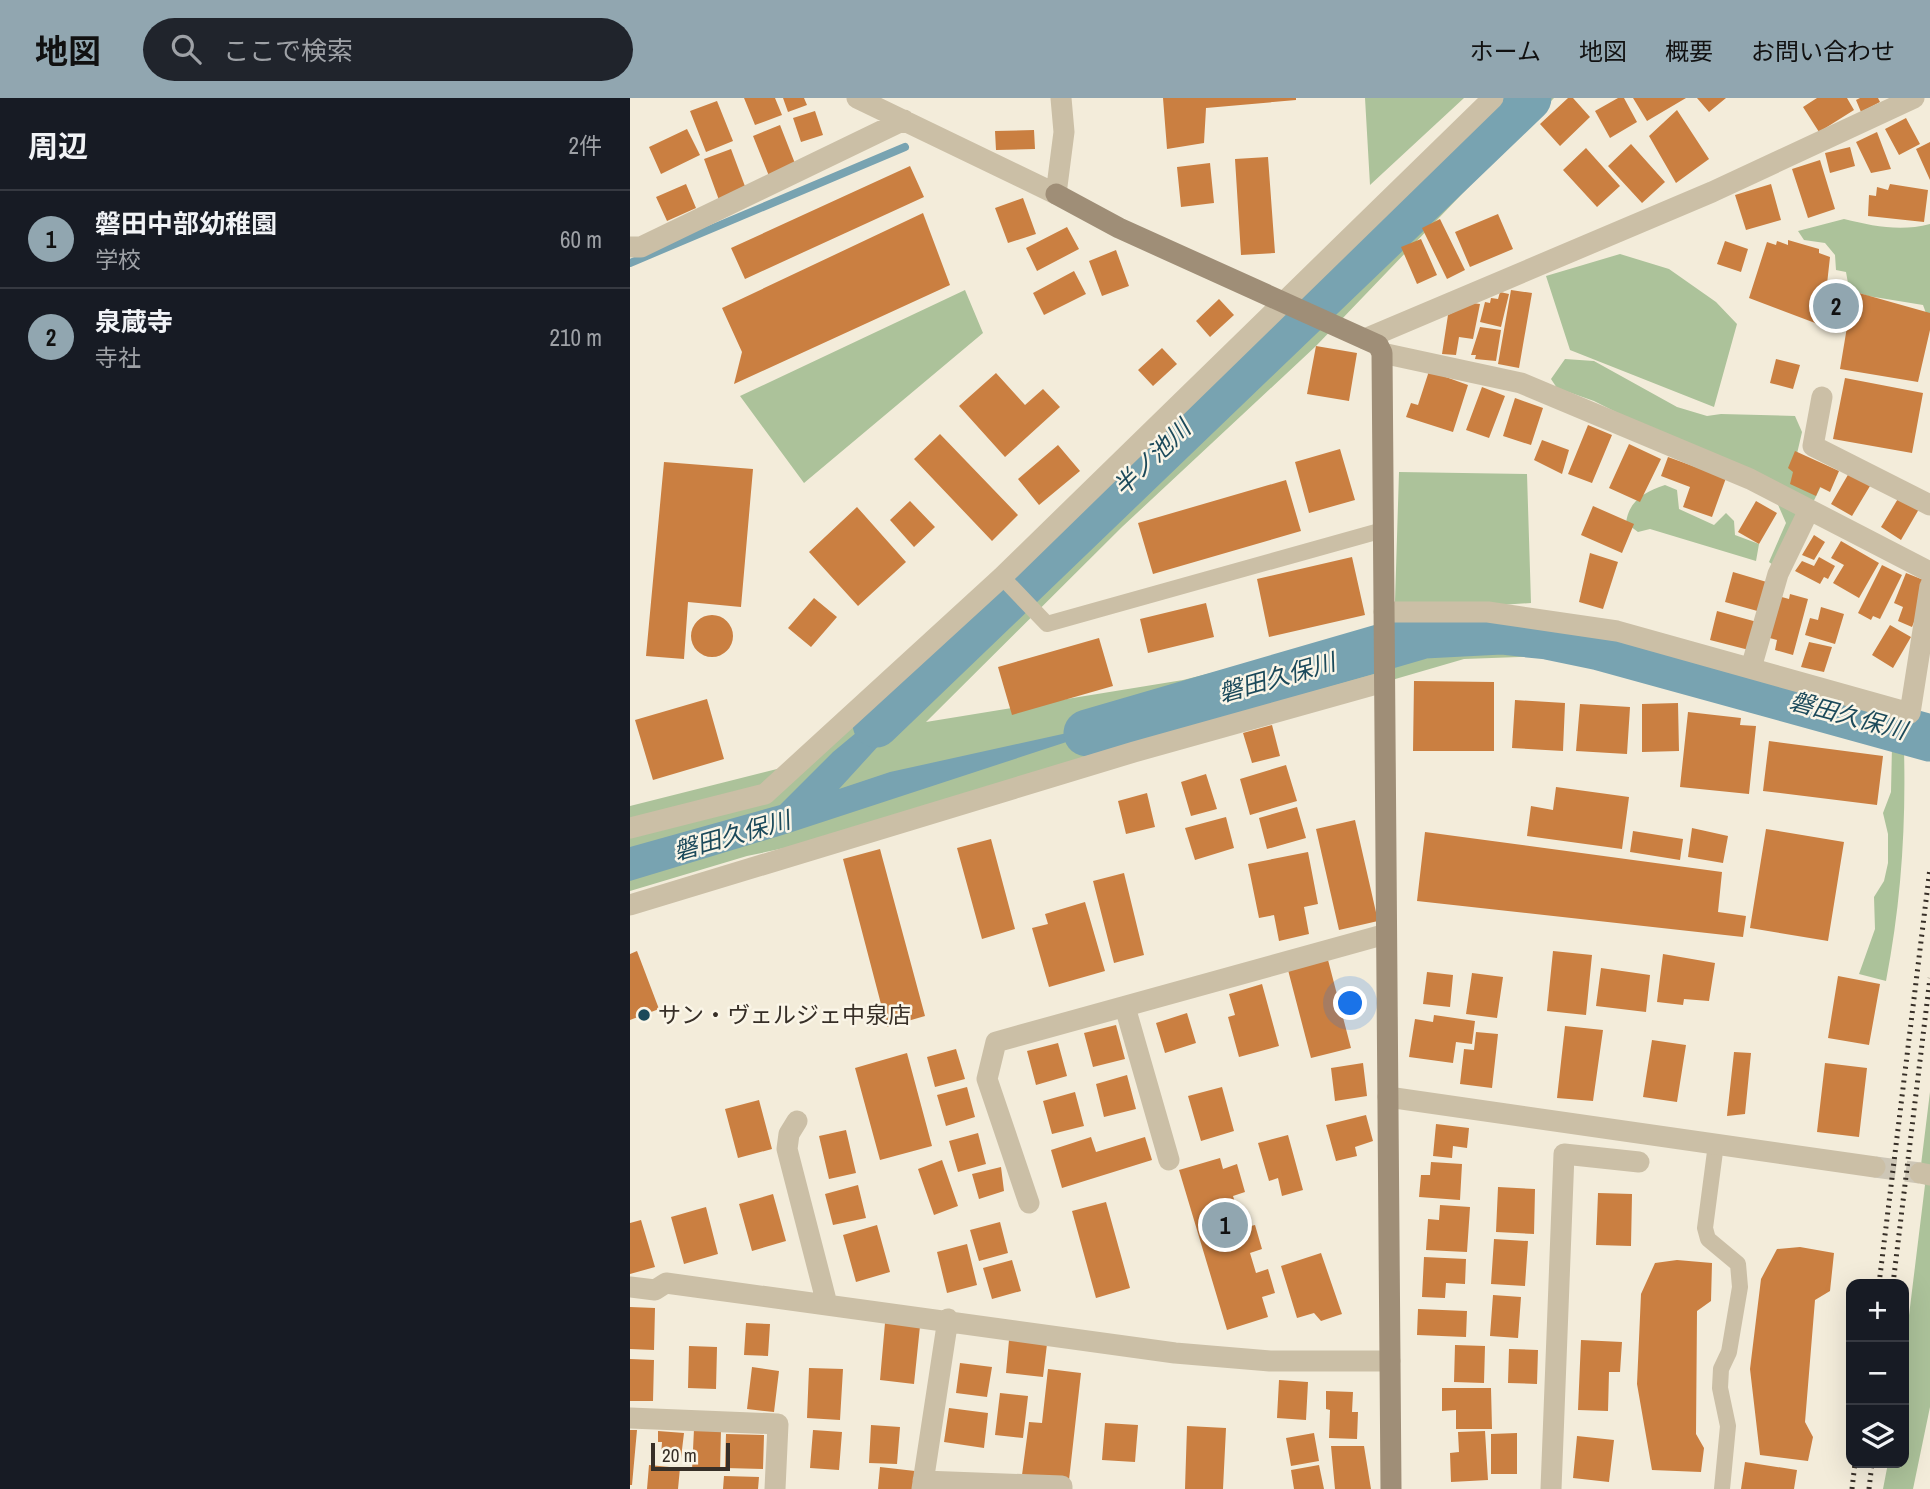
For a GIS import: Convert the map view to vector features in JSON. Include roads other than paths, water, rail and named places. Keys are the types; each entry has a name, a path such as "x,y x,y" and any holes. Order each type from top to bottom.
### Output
{"street":[{"path":"857,98 1056,194 1119,228 1378,345 1382,353 1391,1489"},
{"path":"1056,194 1064,132 1061,98"},
{"path":"630,828 765,794 1002,577 1493,98"},
{"path":"1365,339 1712,192 1914,98"},
{"path":"630,247 641,247 904,120"},
{"path":"1382,353 1521,383 1750,479 1930,572"},
{"path":"1822,397 1813,446 1930,505"},
{"path":"1751,668 1778,573 1809,510"},
{"path":"1384,620 1488,612 1550,618 1616,631 1910,713 1930,586"},
{"path":"630,905 1384,677"},
{"path":"1029,1203 987,1079 996,1042 1386,934"},
{"path":"1125,1007 1169,1160"},
{"path":"1388,1097 1875,1167"},
{"path":"797,1121 789,1134 788,1149 827,1304"},
{"path":"1551,1489 1564,1154 1639,1162"},
{"path":"630,1287 655,1290 666,1283 948,1319 1175,1353 1269,1361 1390,1361"},
{"path":"948,1319 922,1485 1062,1486 1062,1489"},
{"path":"630,1418 778,1424 775,1489"}],"lane":[{"path":"1002,577 1047,624 1383,530"},
{"path":"1716,1144 1705,1228 1708,1239 1738,1264 1740,1287 1729,1352 1721,1369 1720,1388 1728,1426 1722,1489"}],"water":[{"path":"999,614 839,789 890,772 1149,715 789,833 630,881 630,847 780,805 833,752"}],"waterway":[{"name":"半ノ池川","path":"876,724 1528,98"},
{"path":"630,263 905,147"},
{"name":"磐田久保川","path":"1087,733 1424,635 1501,631 1547,636 1600,647 1930,738"}],"tunnel":[{"path":"1875,1167 1920,1173"}],"railway":[{"path":"1880,1279 1930,868"},
{"path":"1894,1279 1930,978"},
{"path":"1852,1489 1854,1468"},
{"path":"1869,1489 1871,1468"}],"place":[{"name":"泉蔵寺","path":"1836,306"},
{"name":"サン・ヴェルジェ中泉店","path":"644,1015"},
{"name":"磐田中部幼稚園","path":"1225,1225"}]}
